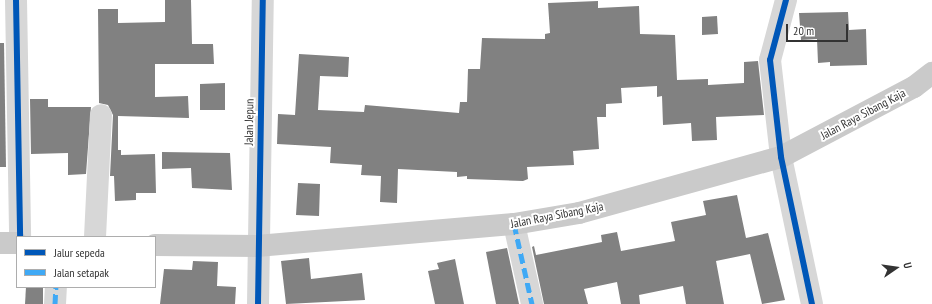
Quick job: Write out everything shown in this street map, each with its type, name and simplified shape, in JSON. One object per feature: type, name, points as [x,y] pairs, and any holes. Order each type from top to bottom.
[{"type":"main road","name":"Jalan Raya Sibang Kaja","points":[[156,244],[257,246],[514,224],[579,213],[781,156],[914,87],[932,74]]},
{"type":"main road","points":[[0,243],[16,243]]},
{"type":"street","points":[[16,0],[20,236]]},
{"type":"street","name":"Jalan Jepun","points":[[258,304],[257,246],[263,0]]},
{"type":"street","points":[[786,0],[770,60],[781,156],[812,304]]},
{"type":"street","points":[[95,236],[101,115]]},
{"type":"street","points":[[514,224],[532,304]]},
{"type":"street","points":[[55,304],[56,288]]},
{"type":"building","points":[[165,0],[191,0],[192,44],[213,44],[214,64],[155,64],[155,97],[188,96],[189,118],[118,116],[118,150],[121,150],[121,155],[155,154],[156,193],[136,193],[136,200],[115,201],[114,176],[110,176],[113,115],[108,105],[99,103],[98,9],[118,9],[118,23],[165,22]]},
{"type":"building","points":[[598,1],[598,8],[639,6],[640,34],[675,35],[677,80],[708,79],[708,85],[744,83],[744,62],[758,61],[764,115],[716,117],[717,140],[692,141],[691,123],[663,125],[662,96],[657,97],[657,86],[621,88],[622,103],[606,104],[606,117],[597,117],[599,149],[573,151],[574,165],[527,167],[528,179],[523,181],[467,179],[467,176],[457,177],[457,172],[398,169],[397,203],[380,202],[381,176],[361,175],[362,165],[330,163],[331,147],[277,144],[278,114],[295,115],[299,54],[349,57],[348,77],[320,76],[318,110],[364,112],[365,105],[459,113],[460,102],[467,102],[468,69],[480,69],[482,38],[545,39],[545,34],[550,33],[548,3]]},
{"type":"building","points":[[848,12],[849,30],[866,29],[867,65],[830,66],[830,62],[818,63],[817,39],[801,40],[799,13]]},
{"type":"building","points":[[717,16],[718,34],[702,35],[702,17]]},
{"type":"building","points":[[0,43],[4,43],[6,167],[0,167]]},
{"type":"building","points":[[225,83],[225,110],[200,110],[200,84]]},
{"type":"building","points":[[30,99],[48,99],[48,107],[91,107],[86,174],[68,175],[68,153],[31,154]]},
{"type":"building","points":[[162,152],[230,153],[232,190],[192,188],[191,168],[162,169]]},
{"type":"building","points":[[298,183],[320,184],[319,216],[296,215]]},
{"type":"building","points":[[737,195],[746,238],[768,233],[785,300],[762,304],[750,254],[716,261],[724,304],[686,304],[683,286],[639,295],[640,304],[621,304],[617,282],[584,289],[588,304],[544,304],[532,247],[534,246],[536,255],[602,242],[601,235],[617,232],[621,251],[675,241],[671,222],[706,215],[703,201]]},
{"type":"building","points":[[507,248],[519,304],[496,304],[486,252]]},
{"type":"building","points":[[309,258],[311,279],[362,273],[365,300],[286,304],[281,261]]},
{"type":"building","points":[[455,259],[464,304],[435,304],[428,271],[439,269],[437,263]]},
{"type":"building","points":[[193,261],[218,262],[217,286],[236,287],[235,304],[160,304],[164,269],[192,270]]},
{"type":"building","points":[[26,288],[43,288],[43,304],[25,304]]},
{"type":"marked path","points":[[514,224],[532,304]]},
{"type":"marked path","points":[[55,304],[56,288]]},
{"type":"cycle path","points":[[16,0],[20,236]]},
{"type":"cycle path","points":[[258,304],[263,0]]},
{"type":"cycle path","points":[[786,0],[770,60],[781,157],[812,304]]}]
